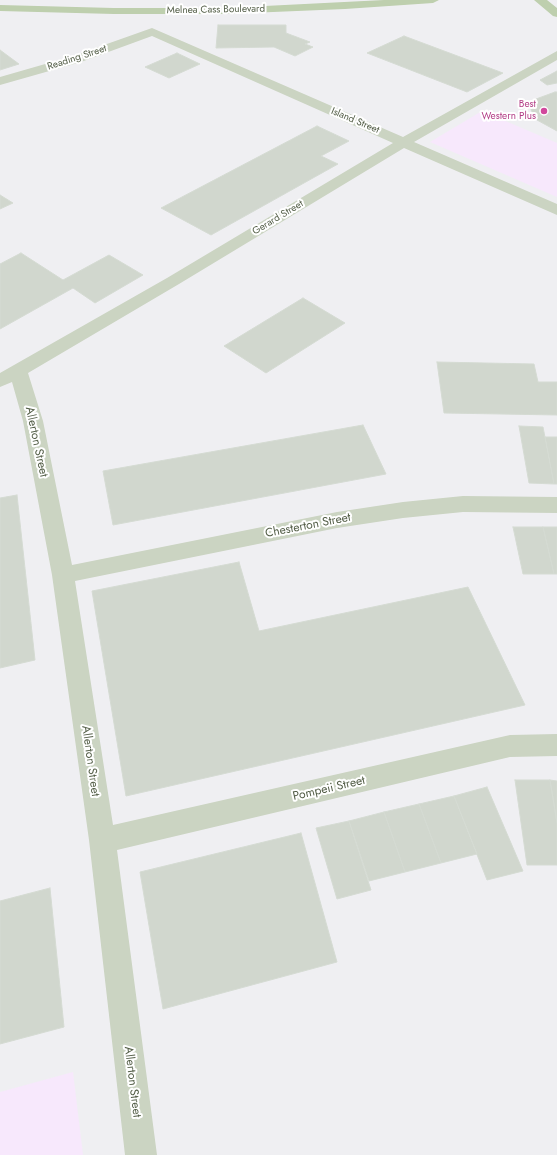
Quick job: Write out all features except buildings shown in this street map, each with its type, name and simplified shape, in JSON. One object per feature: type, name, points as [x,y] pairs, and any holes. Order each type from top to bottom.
[{"type":"main road","name":"Melnea Cass Boulevard","points":[[0,8],[114,11],[225,11],[345,6],[432,0]]},
{"type":"main road","points":[[540,0],[557,14]]},
{"type":"street","name":"Reading Street","points":[[0,81],[77,59],[152,32]]},
{"type":"street","name":"Island Street","points":[[152,32],[557,210]]},
{"type":"street","name":"Gerard Street","points":[[9,376],[173,281],[404,142],[557,55]]},
{"type":"street","name":"Allerton Street","points":[[9,376],[33,421],[63,575],[102,840],[141,1155]]},
{"type":"street","name":"Chesterton Street","points":[[63,575],[337,520],[403,510],[464,504],[557,505]]},
{"type":"street","name":"Pompeii Street","points":[[102,840],[510,746],[557,745]]},
{"type":"shaded area","points":[[482,111],[557,143],[557,197],[430,142]]},
{"type":"shaded area","points":[[73,1072],[83,1155],[0,1155],[0,1092]]},
{"type":"place","name":"Best Western Plus","points":[[544,111]]}]
